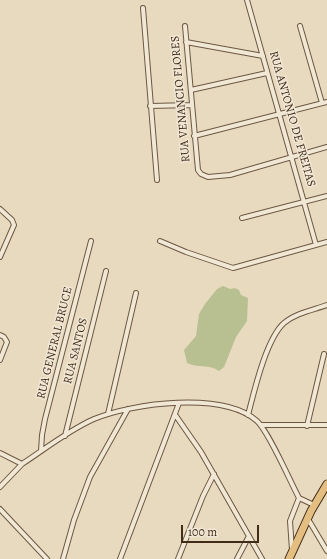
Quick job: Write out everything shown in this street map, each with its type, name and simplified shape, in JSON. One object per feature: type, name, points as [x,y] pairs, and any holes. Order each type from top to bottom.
[{"type":"highway","points":[[289,559],[307,518],[327,484]]},
{"type":"street","name":"RUA ANTONIO DE FREITAS","points":[[247,0],[316,245]]},
{"type":"street","points":[[143,8],[157,180]]},
{"type":"street","name":"RUA VENANCIO FLORES","points":[[185,26],[194,136],[198,170],[200,174],[208,177],[230,174],[291,157]]},
{"type":"street","points":[[194,136],[325,103],[300,26]]},
{"type":"street","points":[[186,42],[263,56]]},
{"type":"street","points":[[191,90],[267,73]]},
{"type":"street","points":[[150,106],[191,105]]},
{"type":"street","points":[[291,157],[327,148]]},
{"type":"street","points":[[242,218],[327,196]]},
{"type":"street","points":[[0,209],[12,220],[14,225],[0,257]]},
{"type":"street","name":"RUA GENERAL BRUCE","points":[[41,451],[45,419],[91,241]]},
{"type":"street","points":[[160,241],[186,252],[233,268],[327,242]]},
{"type":"street","name":"RUA SANTOS","points":[[65,436],[106,270]]},
{"type":"street","points":[[108,414],[136,293]]},
{"type":"street","points":[[248,415],[270,345],[277,330],[294,316],[327,305]]},
{"type":"street","points":[[0,335],[4,337],[7,342],[0,360]]},
{"type":"street","points":[[307,426],[324,354]]},
{"type":"street","points":[[0,487],[22,464],[93,420],[108,414],[148,405],[199,402],[224,406],[248,415],[262,425],[299,498],[314,505]]},
{"type":"street","points":[[120,559],[176,416],[179,403]]},
{"type":"street","points":[[63,559],[76,514],[90,477],[128,409]]},
{"type":"street","points":[[176,416],[214,474],[262,559]]},
{"type":"street","points":[[262,425],[327,425]]},
{"type":"street","points":[[0,453],[22,464]]},
{"type":"street","points":[[178,559],[203,496],[214,474]]},
{"type":"street","points":[[292,551],[290,521],[299,498]]},
{"type":"street","points":[[0,509],[46,559]]},
{"type":"street","points":[[307,518],[327,551]]},
{"type":"street","points":[[237,559],[249,536]]},
{"type":"green space","points":[[223,286],[230,289],[235,288],[239,290],[241,295],[248,298],[247,321],[236,337],[224,367],[219,371],[187,363],[184,350],[196,336],[199,314],[205,304],[217,289]]}]
